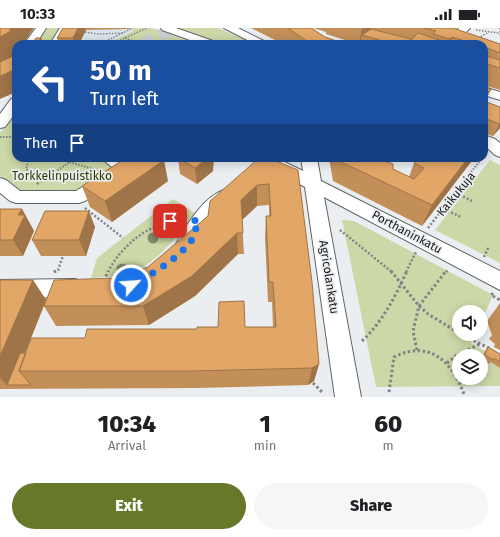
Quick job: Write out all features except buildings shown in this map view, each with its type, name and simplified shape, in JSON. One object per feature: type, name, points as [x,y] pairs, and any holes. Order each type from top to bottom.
[{"type":"street","points":[[33,40],[41,28]]},
{"type":"street","points":[[58,40],[65,28]]},
{"type":"street","points":[[166,28],[200,40]]},
{"type":"street","points":[[229,28],[258,40]]},
{"type":"street","points":[[239,28],[266,40]]},
{"type":"street","points":[[456,35],[474,40]]},
{"type":"street","points":[[488,92],[500,96]]},
{"type":"street","points":[[3,120],[12,107]]},
{"type":"street","points":[[488,141],[490,142],[493,150]]},
{"type":"street","points":[[112,162],[119,172]]},
{"type":"street","points":[[0,184],[16,197],[79,197],[134,162]]},
{"type":"street","points":[[252,171],[261,162]]},
{"type":"street","name":"Porthaninkatu","points":[[273,162],[496,286]]},
{"type":"street","name":"Agricolankatu","points":[[310,162],[348,397]]},
{"type":"street","points":[[171,260],[193,238],[199,221],[237,185]]},
{"type":"street","points":[[1,291],[102,289]]},
{"type":"path","points":[[109,40],[133,28]]},
{"type":"path","points":[[121,40],[148,28]]},
{"type":"path","points":[[476,30],[500,33],[500,28]]},
{"type":"path","points":[[85,32],[98,34],[124,33]]},
{"type":"path","points":[[474,40],[490,32]]},
{"type":"path","points":[[125,38],[130,40]]},
{"type":"path","points":[[0,137],[12,136]]},
{"type":"path","points":[[28,162],[26,169],[43,180]]},
{"type":"path","points":[[39,182],[70,162],[119,172]]},
{"type":"path","name":"Kaikukuja","points":[[426,230],[483,162]]},
{"type":"path","points":[[456,193],[472,201]]},
{"type":"path","points":[[82,206],[123,238]]},
{"type":"path","points":[[444,209],[461,217]]},
{"type":"path","points":[[102,289],[112,264],[124,250],[142,235],[170,221],[181,219],[199,221]]},
{"type":"path","points":[[340,230],[392,272],[419,306],[443,325],[452,330]]},
{"type":"path","points":[[483,259],[489,246]]},
{"type":"path","points":[[362,342],[375,329],[396,295],[416,251]]},
{"type":"path","points":[[58,270],[63,256]]},
{"type":"path","points":[[417,350],[414,331],[419,306],[448,269]]},
{"type":"path","points":[[496,286],[491,295],[500,300]]},
{"type":"path","points":[[474,341],[494,351]]},
{"type":"path","points":[[447,363],[457,355],[480,344]]},
{"type":"path","points":[[389,392],[394,357],[401,352],[417,350],[447,363],[455,372],[464,394]]},
{"type":"path","points":[[313,383],[323,393]]},
{"type":"shaded area","points":[[72,28],[141,28],[115,40],[66,40]]},
{"type":"green space","points":[[45,28],[59,28],[52,40],[37,40]]},
{"type":"green space","points":[[134,28],[151,28],[186,40],[115,40],[132,32]]},
{"type":"green space","points":[[174,28],[218,28],[246,40],[210,40]]},
{"type":"green space","name":"Torkkelinpuistikko","points":[[12,115],[12,162],[108,162],[116,167],[76,194],[22,193],[0,176],[0,133]]},
{"type":"green space","points":[[490,160],[500,165],[500,263],[435,230]]},
{"type":"green space","points":[[173,199],[195,213],[165,249],[147,264],[128,274],[91,278],[97,258]]},
{"type":"green space","points":[[342,220],[354,221],[493,295],[488,306],[488,305],[452,305],[452,341],[472,341],[471,343],[481,349],[452,349],[452,385],[488,385],[488,353],[500,360],[500,386],[376,387]]},
{"type":"tunnel","points":[[151,40],[176,28]]},
{"type":"route","points":[[131,285],[154,274],[186,246],[193,238],[199,221],[181,219],[170,221]]}]
